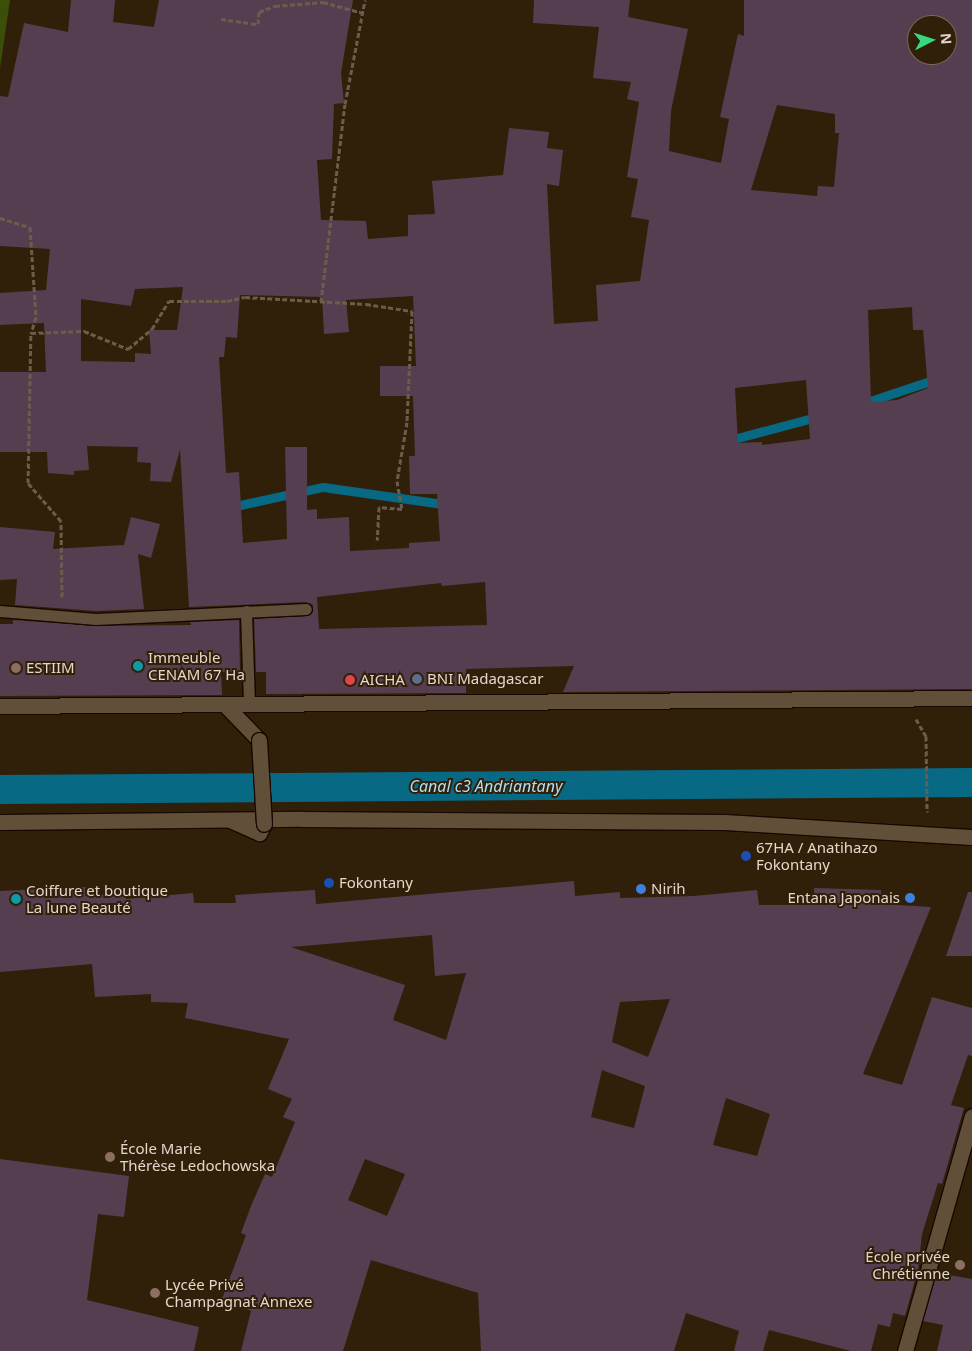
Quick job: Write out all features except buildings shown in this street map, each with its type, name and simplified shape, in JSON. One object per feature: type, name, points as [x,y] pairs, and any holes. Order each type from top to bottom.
[{"type":"main road","points":[[0,706],[227,707],[972,698]]},
{"type":"main road","points":[[227,707],[259,740],[264,824],[259,833],[229,819]]},
{"type":"main road","points":[[0,822],[229,819],[724,822],[972,837]]},
{"type":"main road","points":[[906,1351],[972,1116]]},
{"type":"lane","points":[[0,610],[63,615],[96,620],[227,616],[246,611],[306,609]]},
{"type":"lane","points":[[227,707],[249,703],[246,611]]},
{"type":"path","points":[[321,302],[345,104],[365,0]]},
{"type":"path","points":[[221,19],[258,24],[259,12],[275,6],[323,2],[363,13]]},
{"type":"path","points":[[0,218],[30,227],[36,317],[31,334],[28,484],[61,521],[63,615]]},
{"type":"path","points":[[31,334],[84,331],[128,349],[152,329],[170,301],[227,301],[245,297],[366,304],[412,312],[407,422],[397,481],[402,509],[379,507],[377,540]]},
{"type":"path","points":[[903,700],[926,736],[927,814]]},
{"type":"green space","points":[[0,0],[10,0],[0,68]]},
{"type":"waterway","points":[[861,404],[939,378]]},
{"type":"waterway","points":[[726,441],[820,416]]},
{"type":"waterway","points":[[231,507],[323,487],[450,505]]},
{"type":"waterway","name":"Canal c3 Andriantany","points":[[0,789],[972,782]]},
{"type":"place","name":"Immeuble CENAM 67 Ha","points":[[138,666]]},
{"type":"place","name":"ESTIIM","points":[[16,668]]},
{"type":"place","name":"BNI Madagascar","points":[[417,679]]},
{"type":"place","name":"AICHA","points":[[350,680]]},
{"type":"place","name":"67HA / Anatihazo Fokontany","points":[[746,856]]},
{"type":"place","name":"Fokontany","points":[[329,883]]},
{"type":"place","name":"Nirih","points":[[641,889]]},
{"type":"place","name":"Entana Japonais","points":[[910,898]]},
{"type":"place","name":"Coiffure et boutique La lune Beauté","points":[[16,899]]},
{"type":"place","name":"École Marie Thérèse Ledochowska","points":[[110,1157]]},
{"type":"place","name":"École privée Chrétienne","points":[[960,1265]]},
{"type":"place","name":"Lycée Privé Champagnat Annexe","points":[[155,1293]]}]
